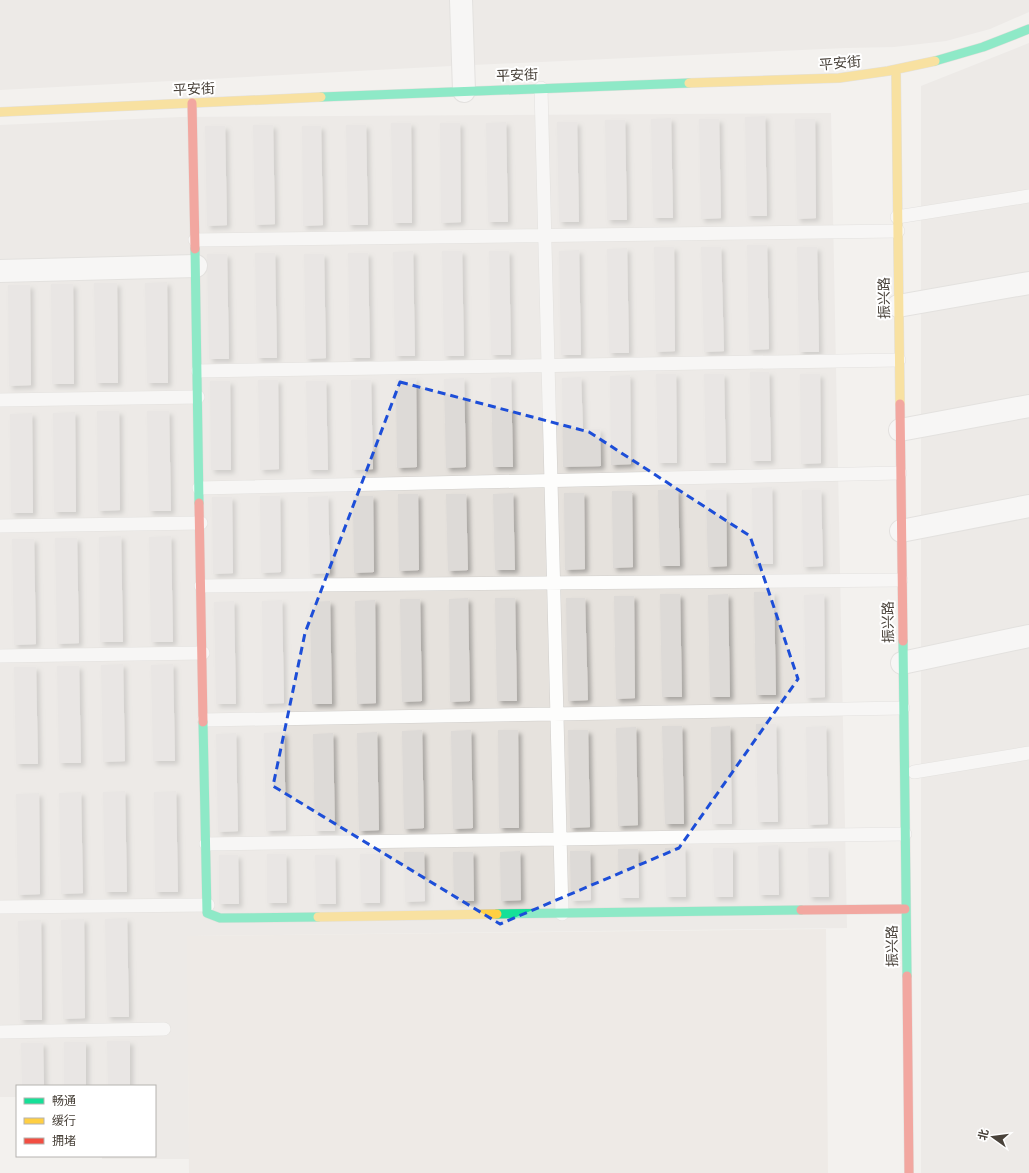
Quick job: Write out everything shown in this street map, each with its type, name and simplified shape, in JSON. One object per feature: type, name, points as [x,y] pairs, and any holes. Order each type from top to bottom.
[{"type":"street","points":[[461,0],[464,91]]},
{"type":"street","name":"平安街","points":[[0,112],[464,91],[839,78],[929,64],[978,49],[1029,29]]},
{"type":"street","name":"振兴路","points":[[896,70],[909,1173]]},
{"type":"street","points":[[192,103],[207,913],[220,918],[905,909]]},
{"type":"street","points":[[0,271],[196,266]]},
{"type":"street","points":[[898,306],[1029,283]]},
{"type":"street","points":[[900,430],[1029,406]]},
{"type":"street","points":[[901,531],[1029,506]]},
{"type":"street","points":[[902,663],[1029,636]]},
{"type":"lane","points":[[541,88],[562,914]]},
{"type":"lane","points":[[897,217],[1029,196]]},
{"type":"lane","points":[[195,240],[898,231]]},
{"type":"lane","points":[[198,371],[899,360]]},
{"type":"lane","points":[[0,400],[198,397]]},
{"type":"lane","points":[[200,488],[900,473]]},
{"type":"lane","points":[[0,526],[200,524]]},
{"type":"lane","points":[[202,586],[901,580]]},
{"type":"lane","points":[[0,656],[203,653]]},
{"type":"lane","points":[[204,720],[903,708]]},
{"type":"lane","points":[[914,772],[1029,754]]},
{"type":"lane","points":[[206,844],[905,834]]},
{"type":"lane","points":[[0,907],[208,905]]},
{"type":"lane","points":[[0,1032],[164,1029]]},
{"type":"highlighted area","points":[[400,382],[589,432],[750,536],[798,679],[679,848],[500,924],[273,786],[305,633]]},
{"type":"shaded area","points":[[0,0],[1029,0],[1029,12],[990,29],[946,41],[894,47],[451,66],[0,90]]},
{"type":"shaded area","points":[[1029,43],[1029,1173],[921,1173],[921,86]]},
{"type":"shaded area","points":[[831,113],[847,928],[188,936],[189,1159],[102,1159],[102,1157],[156,1157],[156,1085],[16,1085],[16,1097],[0,1097],[0,125],[181,117]]},
{"type":"shaded area","points":[[826,929],[828,1173],[189,1173],[187,936]]},
{"type":"building","points":[[765,116],[767,216],[747,216],[745,117]]},
{"type":"building","points":[[671,118],[673,218],[653,218],[651,119]]},
{"type":"building","points":[[699,119],[719,119],[721,218],[701,219]]},
{"type":"building","points":[[795,119],[815,119],[816,218],[797,219]]},
{"type":"building","points":[[605,120],[625,120],[627,220],[607,220]]},
{"type":"building","points":[[506,122],[508,222],[488,222],[486,123]]},
{"type":"building","points":[[557,122],[577,122],[579,222],[559,222]]},
{"type":"building","points":[[391,123],[411,123],[412,223],[393,223]]},
{"type":"building","points":[[440,123],[460,123],[461,222],[441,223]]},
{"type":"building","points":[[253,125],[273,125],[275,224],[255,225]]},
{"type":"building","points":[[346,125],[366,125],[368,225],[348,225]]},
{"type":"building","points":[[205,126],[225,126],[227,225],[207,226]]},
{"type":"building","points":[[302,126],[321,126],[323,225],[303,226]]},
{"type":"building","points":[[747,245],[767,245],[769,349],[749,350]]},
{"type":"building","points":[[654,247],[674,247],[675,351],[656,352]]},
{"type":"building","points":[[701,247],[721,247],[724,351],[704,352]]},
{"type":"building","points":[[797,247],[817,247],[819,352],[799,352]]},
{"type":"building","points":[[627,248],[629,353],[609,353],[607,249]]},
{"type":"building","points":[[579,250],[581,355],[561,355],[559,251]]},
{"type":"building","points":[[413,251],[415,356],[395,356],[393,252]]},
{"type":"building","points":[[442,251],[462,251],[464,356],[444,356]]},
{"type":"building","points":[[489,251],[509,251],[511,355],[491,355]]},
{"type":"building","points":[[255,253],[275,253],[277,358],[257,358]]},
{"type":"building","points":[[348,253],[368,253],[370,358],[350,358]]},
{"type":"building","points":[[207,254],[227,254],[229,359],[209,359]]},
{"type":"building","points":[[304,254],[324,254],[326,358],[306,359]]},
{"type":"building","points":[[167,282],[168,383],[147,383],[145,283]]},
{"type":"building","points":[[94,283],[117,283],[118,383],[96,383]]},
{"type":"building","points":[[51,284],[73,284],[74,384],[52,384]]},
{"type":"building","points":[[8,285],[30,285],[31,385],[9,386]]},
{"type":"building","points":[[750,372],[769,372],[771,461],[751,461]]},
{"type":"building","points":[[656,374],[676,374],[677,463],[658,463]]},
{"type":"building","points":[[704,374],[724,374],[726,463],[706,463]]},
{"type":"building","points":[[800,374],[820,374],[821,463],[801,464]]},
{"type":"building","points":[[630,375],[631,464],[611,465],[610,376]]},
{"type":"building","points":[[511,377],[513,467],[493,467],[491,378]]},
{"type":"building","points":[[581,377],[583,429],[600,429],[601,466],[563,467],[562,378]]},
{"type":"building","points":[[416,378],[417,467],[397,468],[396,379]]},
{"type":"building","points":[[464,378],[466,467],[446,468],[444,379]]},
{"type":"building","points":[[258,380],[278,380],[279,469],[260,470]]},
{"type":"building","points":[[351,380],[371,380],[373,469],[352,470]]},
{"type":"building","points":[[210,381],[230,381],[231,470],[211,470]]},
{"type":"building","points":[[306,381],[326,381],[328,470],[308,470]]},
{"type":"building","points":[[97,411],[119,411],[120,510],[98,511]]},
{"type":"building","points":[[147,411],[169,411],[171,511],[149,511]]},
{"type":"building","points":[[75,412],[76,512],[54,512],[53,413]]},
{"type":"building","points":[[32,413],[33,513],[11,513],[10,414]]},
{"type":"building","points":[[772,487],[773,564],[753,564],[752,488]]},
{"type":"building","points":[[678,489],[680,566],[660,566],[658,490]]},
{"type":"building","points":[[706,490],[726,490],[727,566],[708,567]]},
{"type":"building","points":[[802,490],[821,490],[823,566],[803,567]]},
{"type":"building","points":[[612,491],[632,491],[633,567],[613,568]]},
{"type":"building","points":[[513,493],[515,570],[495,570],[493,494]]},
{"type":"building","points":[[564,493],[584,493],[585,569],[565,570]]},
{"type":"building","points":[[398,494],[418,494],[419,570],[399,571]]},
{"type":"building","points":[[446,494],[466,494],[468,570],[448,571]]},
{"type":"building","points":[[260,496],[280,496],[281,572],[261,573]]},
{"type":"building","points":[[328,496],[330,573],[310,574],[308,497]]},
{"type":"building","points":[[353,496],[373,496],[374,572],[354,573]]},
{"type":"building","points":[[212,497],[232,497],[233,573],[213,574]]},
{"type":"building","points":[[121,536],[123,642],[100,642],[99,537]]},
{"type":"building","points":[[171,536],[173,642],[151,642],[149,537]]},
{"type":"building","points":[[55,538],[77,538],[79,643],[57,644]]},
{"type":"building","points":[[12,539],[34,539],[36,644],[14,645]]},
{"type":"building","points":[[754,592],[774,592],[776,695],[756,695]]},
{"type":"building","points":[[660,594],[680,594],[682,697],[662,697]]},
{"type":"building","points":[[728,594],[730,697],[710,697],[708,595]]},
{"type":"building","points":[[824,594],[825,697],[806,698],[804,595]]},
{"type":"building","points":[[614,596],[634,596],[635,698],[616,699]]},
{"type":"building","points":[[468,598],[470,701],[450,702],[449,599]]},
{"type":"building","points":[[495,598],[515,598],[517,701],[497,701]]},
{"type":"building","points":[[566,598],[585,598],[588,700],[568,701]]},
{"type":"building","points":[[400,599],[420,599],[422,701],[402,702]]},
{"type":"building","points":[[282,600],[284,703],[263,704],[262,601]]},
{"type":"building","points":[[375,600],[376,703],[357,704],[355,601]]},
{"type":"building","points":[[234,601],[236,704],[216,704],[214,602]]},
{"type":"building","points":[[330,601],[332,704],[312,704],[310,602]]},
{"type":"building","points":[[123,664],[125,761],[103,762],[101,665]]},
{"type":"building","points":[[173,664],[175,761],[153,761],[151,665]]},
{"type":"building","points":[[57,666],[79,666],[81,763],[59,763]]},
{"type":"building","points":[[14,667],[36,667],[38,764],[16,764]]},
{"type":"building","points":[[756,724],[776,724],[778,822],[758,822]]},
{"type":"building","points":[[662,726],[682,726],[684,824],[665,824]]},
{"type":"building","points":[[730,726],[732,824],[712,824],[711,727]]},
{"type":"building","points":[[826,726],[828,824],[808,825],[806,727]]},
{"type":"building","points":[[636,727],[638,825],[618,826],[616,728]]},
{"type":"building","points":[[422,730],[424,828],[404,829],[402,731]]},
{"type":"building","points":[[471,730],[473,828],[453,829],[451,731]]},
{"type":"building","points":[[498,730],[518,730],[519,828],[499,828]]},
{"type":"building","points":[[568,730],[588,730],[590,827],[570,828]]},
{"type":"building","points":[[284,732],[286,830],[266,831],[264,733]]},
{"type":"building","points":[[377,732],[379,830],[359,831],[357,733]]},
{"type":"building","points":[[236,733],[238,831],[218,832],[216,734]]},
{"type":"building","points":[[333,733],[335,831],[315,831],[313,734]]},
{"type":"building","points":[[125,791],[127,892],[105,892],[103,792]]},
{"type":"building","points":[[176,791],[178,892],[155,892],[154,792]]},
{"type":"building","points":[[81,792],[83,893],[61,894],[59,793]]},
{"type":"building","points":[[39,793],[40,894],[18,895],[16,794]]},
{"type":"building","points":[[778,845],[779,895],[759,895],[758,846]]},
{"type":"building","points":[[685,847],[686,897],[666,897],[665,848]]},
{"type":"building","points":[[713,848],[733,848],[733,897],[714,897]]},
{"type":"building","points":[[808,848],[828,848],[829,897],[809,897]]},
{"type":"building","points":[[618,849],[638,849],[639,898],[619,898]]},
{"type":"building","points":[[520,851],[521,900],[501,901],[500,852]]},
{"type":"building","points":[[570,851],[590,851],[591,900],[571,901]]},
{"type":"building","points":[[404,852],[424,852],[425,901],[405,902]]},
{"type":"building","points":[[453,852],[473,852],[474,901],[454,901]]},
{"type":"building","points":[[267,854],[286,854],[287,903],[267,903]]},
{"type":"building","points":[[360,854],[380,854],[380,903],[361,903]]},
{"type":"building","points":[[219,855],[238,855],[239,904],[219,904]]},
{"type":"building","points":[[315,855],[335,855],[336,904],[316,904]]},
{"type":"building","points":[[127,918],[129,1017],[107,1017],[105,919]]},
{"type":"building","points":[[84,919],[85,1018],[63,1019],[61,920]]},
{"type":"building","points":[[41,920],[42,1020],[20,1020],[18,921]]},
{"type":"building","points":[[107,1041],[130,1041],[130,1085],[108,1085]]},
{"type":"building","points":[[64,1042],[86,1042],[86,1085],[64,1085]]},
{"type":"building","points":[[21,1043],[43,1043],[44,1085],[22,1085]]},
{"type":"traffic: fast","points":[[935,61],[983,47],[1029,29]]},
{"type":"traffic: fast","points":[[321,97],[689,83]]},
{"type":"traffic: fast","points":[[195,249],[199,503]]},
{"type":"traffic: fast","points":[[903,641],[907,976]]},
{"type":"traffic: fast","points":[[203,722],[207,913],[220,918],[318,917]]},
{"type":"traffic: fast","points":[[497,914],[801,910]]},
{"type":"traffic: slow","points":[[689,83],[839,78],[888,71],[935,61]]},
{"type":"traffic: slow","points":[[896,70],[900,404]]},
{"type":"traffic: slow","points":[[0,112],[321,97]]},
{"type":"traffic: slow","points":[[318,917],[497,914]]},
{"type":"traffic: jam","points":[[192,103],[195,249]]},
{"type":"traffic: jam","points":[[900,404],[903,641]]},
{"type":"traffic: jam","points":[[199,503],[203,722]]},
{"type":"traffic: jam","points":[[801,910],[905,909]]},
{"type":"traffic: jam","points":[[907,976],[909,1173]]}]
